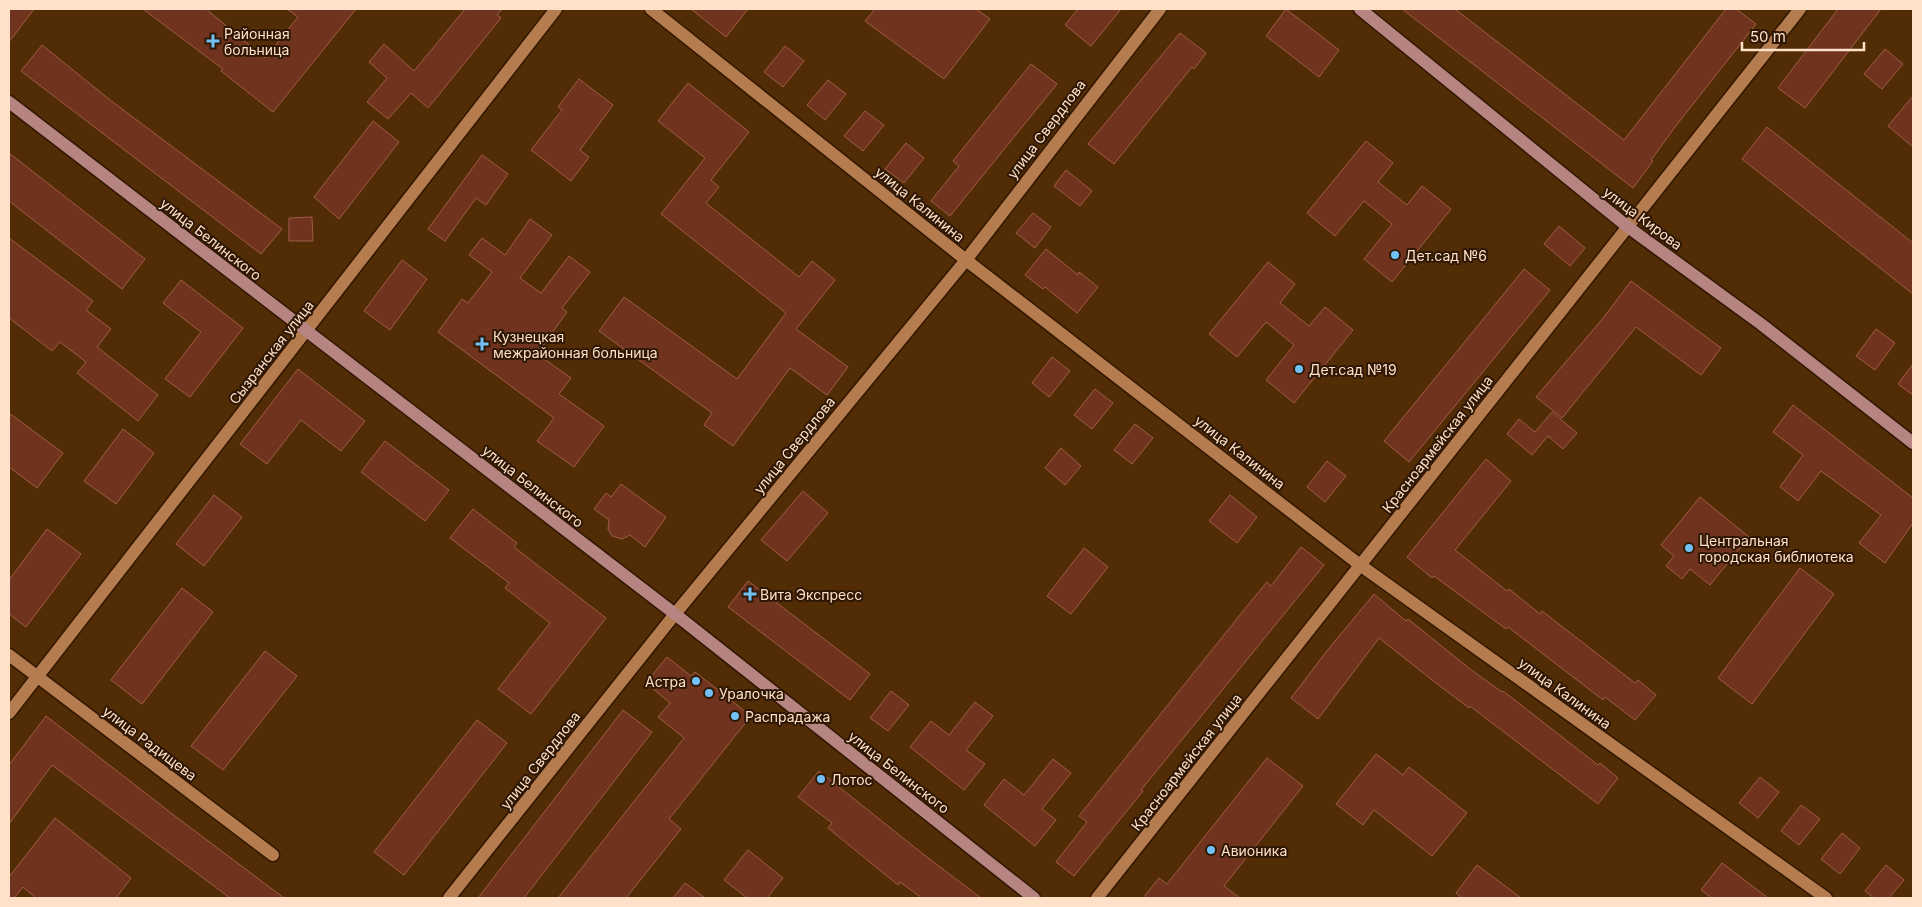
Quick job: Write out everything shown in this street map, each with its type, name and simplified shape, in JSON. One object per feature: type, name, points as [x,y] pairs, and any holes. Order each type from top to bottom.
[{"type":"street","name":"Сызранская улица","points":[[9,713],[556,9]]},
{"type":"street","name":"улица Калинина","points":[[651,9],[966,260],[1360,565],[1826,898]]},
{"type":"street","name":"улица Свердлова","points":[[449,898],[675,614],[966,260],[1160,9]]},
{"type":"street","name":"улица Кирова","points":[[1360,9],[1628,227],[1761,324],[1913,444]]},
{"type":"street","name":"Красноармейская улица","points":[[1097,898],[1800,9]]},
{"type":"street","name":"улица Белинского","points":[[9,102],[675,614],[1034,898]]},
{"type":"street","name":"улица Радищева","points":[[9,655],[273,855]]},
{"type":"building","points":[[9,9],[34,9],[9,42]]},
{"type":"building","points":[[143,9],[206,9],[265,58],[298,17],[287,9],[356,9],[273,112],[221,71],[223,69]]},
{"type":"building","points":[[465,9],[502,9],[497,15],[501,18],[428,108],[411,93],[388,119],[367,102],[387,78],[369,62],[384,44],[414,71]]},
{"type":"building","points":[[691,9],[748,9],[726,37]]},
{"type":"building","points":[[875,9],[976,9],[990,19],[944,79],[865,21]]},
{"type":"building","points":[[1078,9],[1121,9],[1091,46],[1065,25]]},
{"type":"building","points":[[1286,9],[1339,50],[1319,77],[1266,36]]},
{"type":"building","points":[[1402,9],[1455,9],[1624,140],[1726,9],[1736,9],[1756,24],[1675,127],[1633,188]]},
{"type":"building","points":[[1838,9],[1881,9],[1805,108],[1778,88]]},
{"type":"building","points":[[1180,33],[1206,53],[1194,69],[1192,67],[1114,164],[1088,144]]},
{"type":"building","points":[[42,45],[110,100],[282,229],[261,254],[21,71]]},
{"type":"building","points":[[785,46],[804,61],[783,87],[764,72]]},
{"type":"building","points":[[1885,49],[1903,64],[1882,89],[1864,74]]},
{"type":"building","points":[[1031,64],[1057,84],[950,216],[931,201],[959,166],[953,161]]},
{"type":"building","points":[[579,79],[613,105],[580,150],[589,157],[571,181],[531,150],[562,110],[558,107]]},
{"type":"building","points":[[828,80],[846,94],[825,120],[807,105]]},
{"type":"building","points":[[688,83],[749,132],[711,180],[719,187],[706,203],[799,277],[812,261],[835,280],[796,329],[848,367],[827,395],[790,368],[733,446],[704,425],[712,413],[599,331],[624,297],[737,379],[786,313],[661,214],[705,158],[658,121]]},
{"type":"building","points":[[1913,96],[1913,147],[1888,126]]},
{"type":"building","points":[[865,111],[884,125],[863,151],[844,136]]},
{"type":"building","points":[[373,121],[399,142],[339,219],[314,197]]},
{"type":"building","points":[[1767,127],[1913,243],[1913,294],[1742,159]]},
{"type":"building","points":[[1366,141],[1393,163],[1378,182],[1407,205],[1422,186],[1451,209],[1392,282],[1364,259],[1392,224],[1364,201],[1335,236],[1307,213]]},
{"type":"building","points":[[906,143],[924,158],[904,183],[885,169]]},
{"type":"building","points":[[9,153],[145,259],[122,289],[9,201]]},
{"type":"building","points":[[482,155],[508,174],[486,205],[476,198],[445,241],[428,229]]},
{"type":"building","points":[[1066,170],[1092,191],[1080,206],[1054,186]]},
{"type":"building","points":[[1033,213],[1051,227],[1035,248],[1016,233]]},
{"type":"building","points":[[312,217],[313,241],[289,241],[289,218]]},
{"type":"building","points":[[530,219],[552,235],[520,278],[541,293],[569,256],[590,272],[562,308],[567,312],[537,354],[571,378],[559,394],[604,426],[574,467],[537,441],[554,418],[438,332],[462,299],[468,303],[492,272],[469,255],[482,238],[505,255]]},
{"type":"building","points":[[1559,226],[1585,248],[1570,266],[1544,244]]},
{"type":"building","points":[[9,238],[93,301],[86,310],[111,329],[97,347],[158,395],[138,421],[77,373],[86,362],[60,342],[52,351],[9,318]]},
{"type":"building","points":[[1046,249],[1078,275],[1079,272],[1098,287],[1077,313],[1045,287],[1043,289],[1025,275]]},
{"type":"building","points":[[402,260],[427,279],[390,330],[364,311]]},
{"type":"building","points":[[1268,262],[1295,284],[1280,303],[1309,326],[1325,307],[1353,330],[1294,403],[1266,380],[1294,345],[1266,322],[1237,357],[1209,334]]},
{"type":"building","points":[[1524,269],[1550,290],[1409,462],[1384,441]]},
{"type":"building","points":[[181,280],[243,328],[190,397],[165,379],[201,332],[163,303]]},
{"type":"building","points":[[1631,281],[1721,348],[1701,375],[1636,327],[1562,418],[1536,397],[1604,317]]},
{"type":"building","points":[[1876,329],[1895,343],[1875,370],[1856,356]]},
{"type":"building","points":[[1052,357],[1070,371],[1049,397],[1032,383]]},
{"type":"building","points":[[1913,364],[1913,395],[1898,384]]},
{"type":"building","points":[[298,369],[365,421],[341,451],[301,420],[267,464],[240,444]]},
{"type":"building","points":[[1095,389],[1113,403],[1092,429],[1074,415]]},
{"type":"building","points":[[1793,405],[1913,498],[1913,523],[1885,563],[1859,543],[1881,515],[1821,471],[1798,501],[1780,487],[1803,455],[1773,432]]},
{"type":"building","points":[[1552,412],[1577,433],[1563,449],[1548,436],[1532,455],[1507,434],[1519,419],[1535,432]]},
{"type":"building","points":[[9,413],[63,453],[37,488],[9,467]]},
{"type":"building","points":[[1135,424],[1153,438],[1132,464],[1114,450]]},
{"type":"building","points":[[123,429],[154,453],[116,504],[84,481]]},
{"type":"building","points":[[385,441],[449,490],[425,521],[361,472]]},
{"type":"building","points":[[1061,448],[1081,466],[1065,485],[1045,468]]},
{"type":"building","points":[[1486,459],[1511,481],[1455,550],[1507,591],[1509,589],[1540,614],[1542,611],[1635,683],[1638,680],[1656,695],[1635,720],[1605,697],[1603,700],[1508,627],[1506,629],[1434,576],[1432,578],[1407,557]]},
{"type":"building","points":[[1327,461],[1346,476],[1325,502],[1307,487]]},
{"type":"building","points":[[621,484],[666,517],[645,547],[630,535],[622,539],[612,536],[608,529],[609,520],[594,509],[606,493],[611,497]]},
{"type":"building","points":[[803,491],[828,513],[787,561],[761,540]]},
{"type":"building","points":[[214,495],[242,517],[204,566],[176,544]]},
{"type":"building","points":[[1230,495],[1257,517],[1237,543],[1209,521]]},
{"type":"building","points":[[1700,497],[1749,537],[1710,585],[1690,569],[1682,579],[1666,566],[1674,556],[1661,545]]},
{"type":"building","points":[[473,509],[517,543],[514,547],[606,618],[531,714],[498,689],[550,623],[505,588],[509,583],[450,538]]},
{"type":"building","points":[[47,529],[81,554],[26,627],[9,614],[9,580]]},
{"type":"building","points":[[1301,547],[1324,565],[1141,790],[1143,791],[1074,876],[1056,862],[1087,822],[1079,816],[1252,600],[1267,582],[1271,586]]},
{"type":"building","points":[[1084,548],[1108,567],[1071,614],[1047,596]]},
{"type":"building","points":[[1800,568],[1834,594],[1752,704],[1718,678]]},
{"type":"building","points":[[748,581],[870,674],[850,700],[728,607]]},
{"type":"building","points":[[182,588],[213,612],[142,704],[111,680]]},
{"type":"building","points":[[1374,594],[1406,621],[1408,619],[1470,669],[1503,691],[1598,765],[1600,763],[1618,778],[1598,804],[1379,638],[1318,719],[1291,698]]},
{"type":"building","points":[[265,651],[297,676],[223,770],[191,746]]},
{"type":"building","points":[[667,657],[691,676],[695,672],[751,716],[669,819],[681,829],[626,898],[558,898],[684,738],[658,717],[670,703],[646,683]]},
{"type":"building","points":[[891,691],[909,705],[888,731],[870,718]]},
{"type":"building","points":[[975,702],[993,716],[966,750],[985,764],[964,790],[910,747],[931,721],[949,735]]},
{"type":"building","points":[[623,710],[652,732],[524,898],[478,898]]},
{"type":"building","points":[[46,716],[284,898],[230,898],[52,765],[9,824],[9,765]]},
{"type":"building","points":[[477,720],[507,743],[404,875],[374,852]]},
{"type":"building","points":[[1376,754],[1403,775],[1409,767],[1467,813],[1432,856],[1374,810],[1363,825],[1336,804]]},
{"type":"building","points":[[1267,758],[1303,786],[1224,886],[1240,898],[1143,898],[1159,878],[1167,884]]},
{"type":"building","points":[[1053,759],[1071,773],[1042,809],[1056,820],[1035,846],[984,805],[1004,779],[1024,795]]},
{"type":"building","points":[[819,771],[981,898],[922,898],[900,882],[898,885],[828,828],[832,823],[798,797]]},
{"type":"building","points":[[1760,777],[1779,792],[1758,818],[1739,803]]},
{"type":"building","points":[[1801,805],[1820,819],[1799,845],[1781,831]]},
{"type":"building","points":[[55,818],[131,878],[116,898],[36,898],[23,887],[14,898],[9,898],[9,877]]},
{"type":"building","points":[[1842,833],[1860,848],[1840,874],[1821,859]]},
{"type":"building","points":[[748,850],[783,878],[767,898],[747,898],[724,880]]},
{"type":"building","points":[[1722,863],[1768,898],[1712,898],[1701,890]]},
{"type":"building","points":[[1477,865],[1521,898],[1462,898],[1456,893]]},
{"type":"building","points":[[1886,865],[1904,880],[1889,898],[1874,898],[1865,891]]},
{"type":"building","points":[[685,883],[705,898],[673,898]]},
{"type":"place","name":"Районная больница","points":[[213,41]]},
{"type":"place","name":"Дет.сад №6","points":[[1395,255]]},
{"type":"place","name":"Кузнецкая межрайонная больница","points":[[482,344]]},
{"type":"place","name":"Дет.сад №19","points":[[1299,369]]},
{"type":"place","name":"Центральная городская библиотека","points":[[1689,548]]},
{"type":"place","name":"Вита Экспресс","points":[[750,594]]},
{"type":"place","name":"Астра","points":[[696,681]]},
{"type":"place","name":"Уралочка","points":[[709,693]]},
{"type":"place","name":"Распрадажа","points":[[735,716]]},
{"type":"place","name":"Лотос","points":[[821,779]]},
{"type":"place","name":"Авионика","points":[[1211,850]]}]
